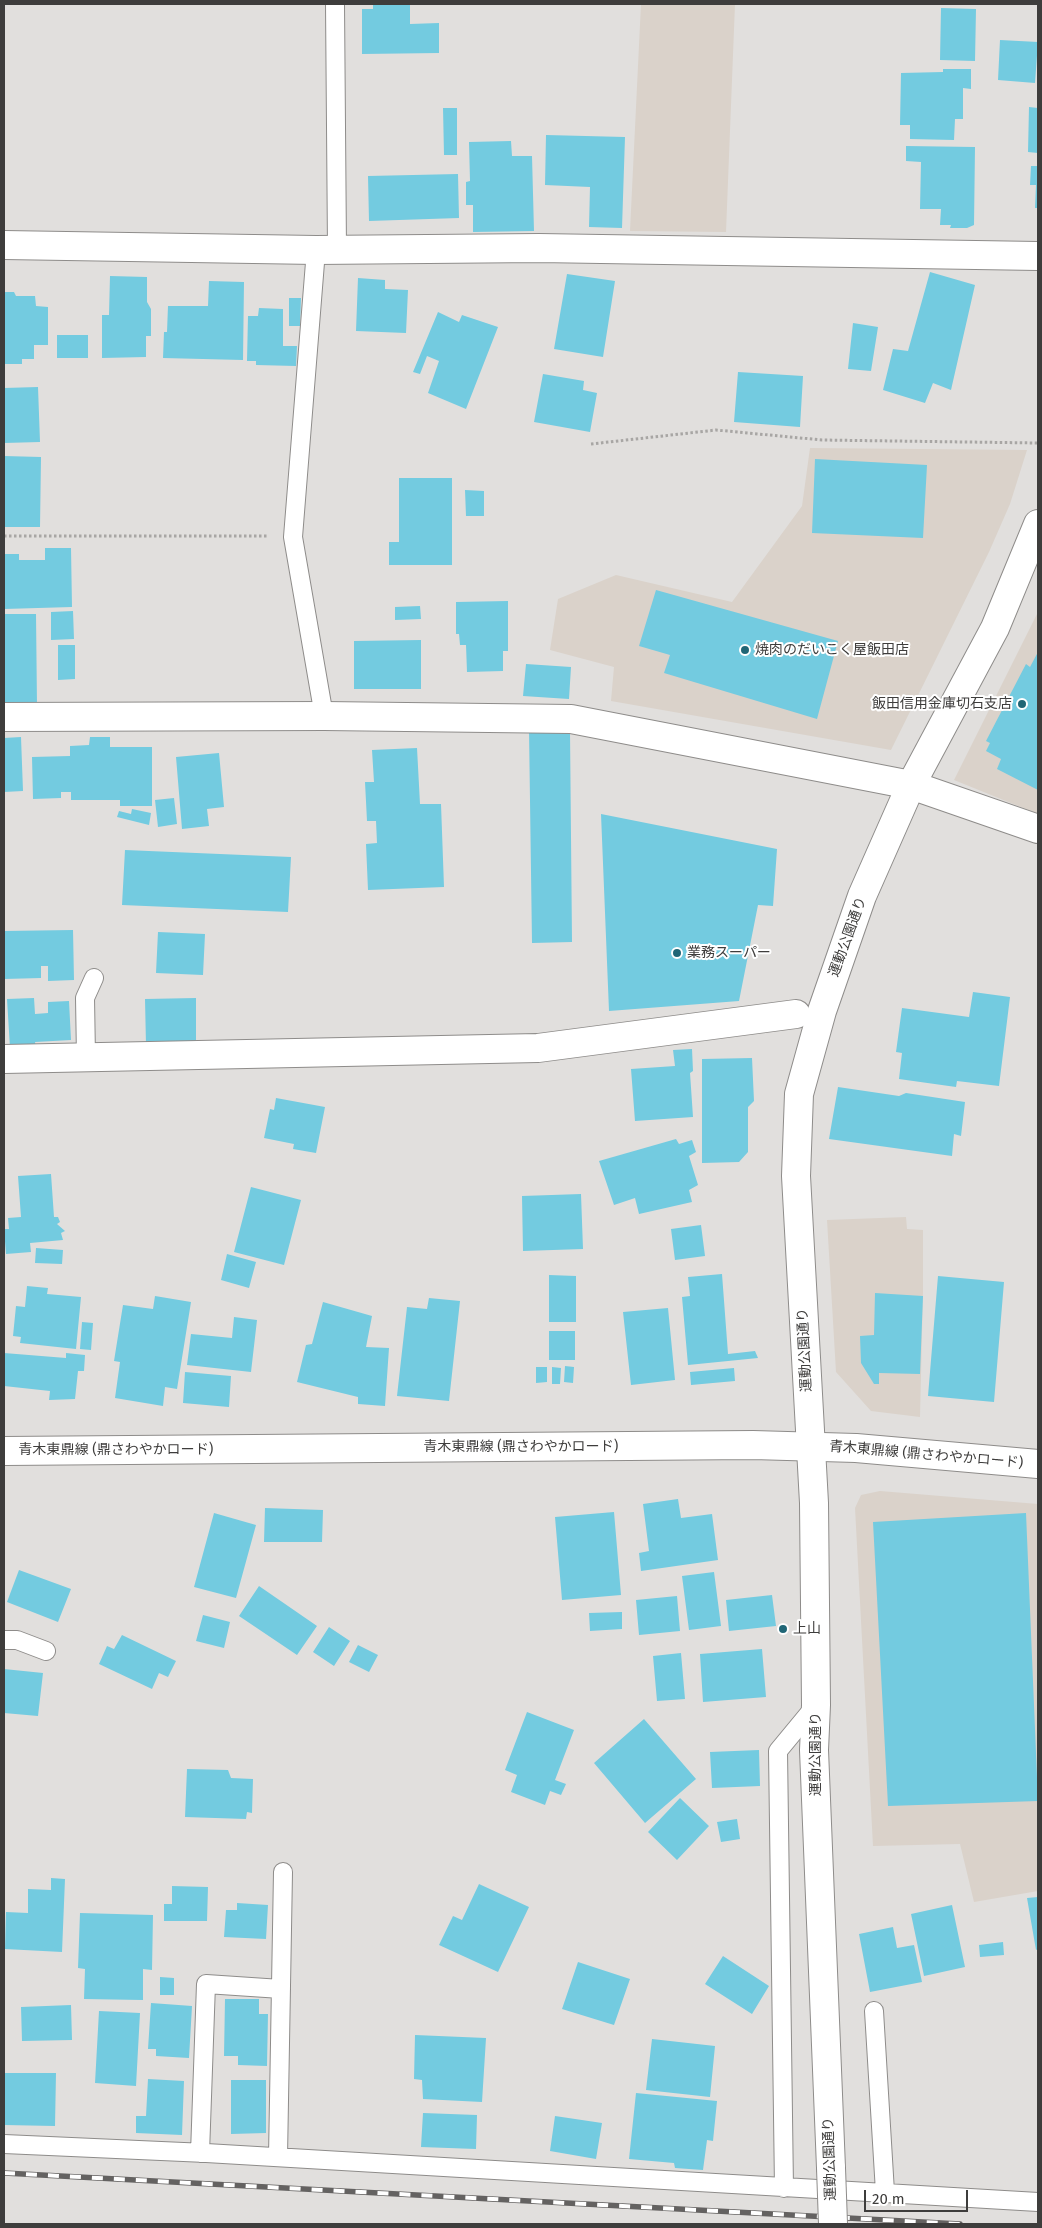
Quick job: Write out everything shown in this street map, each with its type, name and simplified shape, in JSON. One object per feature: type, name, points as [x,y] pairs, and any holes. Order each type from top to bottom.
[{"type":"street","points":[[4,245],[326,249],[539,248],[1038,256]]},
{"type":"street","name":"運動公園通り","points":[[833,2224],[814,1750],[816,1705],[814,1503],[796,1176],[799,1094],[822,1011],[862,896],[911,785],[995,628],[1038,524]]},
{"type":"street","points":[[4,717],[324,716],[571,718],[911,785],[1038,829]]},
{"type":"street","points":[[4,1059],[538,1048],[796,1014]]},
{"type":"street","name":"青木東鼎線 (鼎さわやかロード)","points":[[4,1451],[743,1445],[856,1448],[1038,1464]]},
{"type":"lane","points":[[324,716],[293,536],[326,249],[335,4]]},
{"type":"lane","points":[[86,1057],[84,998],[94,978]]},
{"type":"lane","points":[[4,1640],[16,1640],[46,1651]]},
{"type":"lane","points":[[784,2188],[778,1751],[816,1705]]},
{"type":"lane","points":[[278,2157],[283,1872]]},
{"type":"lane","points":[[200,2152],[206,1984],[281,1989]]},
{"type":"lane","points":[[874,2011],[885,2192]]},
{"type":"lane","points":[[4,2144],[200,2152],[1038,2202]]},
{"type":"path","points":[[591,444],[716,430],[822,440],[1038,443]]},
{"type":"path","points":[[4,536],[293,536]]},
{"type":"shaded area","points":[[641,4],[735,4],[726,232],[630,231]]},
{"type":"shaded area","points":[[810,448],[1027,450],[1010,504],[989,552],[891,750],[611,701],[614,667],[550,650],[558,599],[616,575],[732,602],[802,506]]},
{"type":"shaded area","points":[[1038,612],[1038,814],[954,780]]},
{"type":"shaded area","points":[[906,1217],[907,1229],[923,1230],[920,1417],[871,1411],[836,1372],[827,1220]]},
{"type":"shaded area","points":[[880,1491],[1038,1504],[1038,1891],[974,1902],[960,1844],[873,1846],[855,1508],[861,1495]]},
{"type":"building","points":[[373,4],[410,4],[410,24],[439,23],[439,53],[362,54],[362,9],[373,9]]},
{"type":"building","points":[[941,8],[976,9],[975,61],[940,60]]},
{"type":"building","points":[[1000,40],[1038,42],[1035,83],[998,80]]},
{"type":"building","points":[[943,69],[971,69],[971,89],[963,88],[963,119],[955,119],[954,140],[910,139],[910,125],[900,125],[901,73],[943,72]]},
{"type":"building","points":[[1029,107],[1038,108],[1038,153],[1028,152]]},
{"type":"building","points":[[443,108],[457,108],[457,155],[444,155]]},
{"type":"building","points":[[546,135],[625,137],[622,228],[589,227],[590,187],[545,185]]},
{"type":"building","points":[[511,141],[512,156],[532,156],[534,231],[473,232],[473,205],[466,205],[466,182],[470,181],[469,142]]},
{"type":"building","points":[[906,146],[975,147],[974,225],[967,228],[950,228],[951,225],[940,225],[941,209],[920,209],[921,162],[906,161]]},
{"type":"building","points":[[1031,166],[1038,166],[1038,208],[1035,208],[1036,185],[1030,185]]},
{"type":"building","points":[[458,174],[459,218],[369,221],[368,176]]},
{"type":"building","points":[[930,272],[975,285],[951,390],[933,383],[925,403],[883,390],[893,349],[908,351]]},
{"type":"building","points":[[567,274],[615,281],[603,357],[554,349]]},
{"type":"building","points":[[110,276],[147,277],[147,302],[151,309],[151,336],[146,336],[146,357],[102,358],[102,315],[109,315]]},
{"type":"building","points":[[358,278],[385,280],[385,289],[408,290],[406,333],[356,331]]},
{"type":"building","points":[[209,281],[244,282],[243,360],[163,358],[168,306],[208,306]]},
{"type":"building","points":[[4,292],[14,292],[16,296],[35,296],[36,306],[48,307],[48,345],[34,345],[34,359],[22,359],[22,364],[4,364]]},
{"type":"building","points":[[289,298],[301,298],[300,326],[289,326]]},
{"type":"building","points":[[259,308],[283,309],[283,346],[297,346],[296,366],[256,365],[256,361],[247,361],[248,316],[258,316]]},
{"type":"building","points":[[438,312],[459,322],[462,315],[498,327],[466,409],[428,393],[439,361],[427,356],[420,374],[413,372]]},
{"type":"building","points":[[853,323],[878,327],[871,371],[848,369]]},
{"type":"building","points":[[57,335],[88,335],[88,358],[57,358]]},
{"type":"building","points":[[738,372],[803,376],[800,427],[734,422]]},
{"type":"building","points":[[543,374],[584,381],[583,390],[597,393],[590,432],[534,422]]},
{"type":"building","points":[[38,387],[40,442],[4,443],[4,388]]},
{"type":"building","points":[[4,456],[41,457],[40,527],[4,527]]},
{"type":"building","points":[[815,459],[927,465],[923,538],[812,533]]},
{"type":"building","points":[[399,478],[452,478],[452,565],[389,565],[389,542],[399,542]]},
{"type":"building","points":[[465,490],[484,491],[484,516],[466,516]]},
{"type":"building","points":[[45,548],[71,548],[72,607],[4,609],[4,554],[19,554],[19,560],[45,560]]},
{"type":"building","name":"焼肉のだいこく屋飯田店","points":[[656,590],[838,641],[817,719],[664,673],[670,655],[639,646]]},
{"type":"building","points":[[508,601],[508,651],[503,651],[503,671],[467,672],[466,645],[460,645],[459,634],[456,634],[456,602]]},
{"type":"building","points":[[420,606],[421,619],[395,620],[395,607]]},
{"type":"building","points":[[73,611],[74,639],[51,640],[51,612]]},
{"type":"building","points":[[4,614],[36,614],[37,706],[4,706]]},
{"type":"building","points":[[421,640],[421,689],[354,689],[354,641]]},
{"type":"building","points":[[58,645],[75,645],[75,679],[58,680]]},
{"type":"building","name":"飯田信用金庫切石支店","points":[[1038,652],[1038,790],[997,769],[1001,759],[986,751],[990,743],[986,741],[1026,664],[1030,667]]},
{"type":"building","points":[[526,664],[571,667],[569,699],[523,696]]},
{"type":"building","points":[[529,729],[570,731],[572,942],[532,943]]},
{"type":"building","points":[[21,737],[23,791],[4,792],[4,738]]},
{"type":"building","points":[[90,737],[110,737],[110,747],[152,747],[152,806],[120,806],[120,800],[71,800],[71,792],[61,792],[61,798],[33,799],[32,757],[70,756],[70,746],[89,745]]},
{"type":"building","points":[[417,748],[420,804],[441,804],[444,887],[368,890],[366,844],[377,843],[376,821],[367,821],[365,782],[374,782],[372,750]]},
{"type":"building","points":[[219,753],[224,807],[207,809],[209,826],[182,829],[176,757]]},
{"type":"building","points":[[174,798],[177,824],[158,827],[155,800]]},
{"type":"building","points":[[132,809],[151,813],[149,825],[117,817],[119,811],[131,814]]},
{"type":"building","name":"業務スーパー","points":[[601,814],[777,849],[773,906],[758,905],[739,1001],[609,1011]]},
{"type":"building","points":[[125,850],[291,857],[288,912],[122,905]]},
{"type":"building","points":[[73,930],[74,980],[48,981],[48,966],[41,966],[41,978],[4,979],[4,931]]},
{"type":"building","points":[[158,932],[205,934],[203,975],[156,973]]},
{"type":"building","points":[[973,992],[1010,997],[999,1086],[957,1081],[956,1087],[899,1079],[902,1053],[896,1052],[902,1008],[969,1017]]},
{"type":"building","points":[[34,998],[35,1014],[48,1013],[48,1002],[69,1001],[71,1040],[35,1042],[36,1047],[10,1048],[7,999]]},
{"type":"building","points":[[196,998],[196,1044],[146,1045],[145,999]]},
{"type":"building","points":[[692,1049],[693,1071],[690,1073],[693,1117],[635,1121],[631,1069],[675,1066],[673,1050]]},
{"type":"building","points":[[752,1058],[754,1101],[748,1107],[748,1152],[739,1162],[702,1163],[702,1059]]},
{"type":"building","points":[[838,1087],[899,1096],[906,1093],[965,1102],[961,1136],[954,1134],[952,1156],[829,1139]]},
{"type":"building","points":[[276,1098],[325,1107],[316,1153],[293,1149],[294,1144],[264,1138],[270,1109],[274,1110]]},
{"type":"building","points":[[676,1139],[679,1144],[692,1140],[696,1152],[689,1156],[698,1185],[689,1190],[692,1202],[639,1214],[635,1198],[614,1205],[599,1161]]},
{"type":"building","points":[[51,1174],[54,1217],[58,1217],[60,1222],[57,1224],[65,1231],[61,1233],[63,1240],[30,1243],[31,1252],[6,1254],[4,1229],[9,1229],[8,1218],[21,1217],[18,1176]]},
{"type":"building","points":[[251,1187],[301,1200],[284,1265],[234,1252]]},
{"type":"building","points":[[581,1194],[583,1249],[523,1251],[522,1196]]},
{"type":"building","points":[[701,1225],[705,1256],[675,1260],[671,1229]]},
{"type":"building","points":[[36,1248],[63,1250],[62,1264],[35,1263]]},
{"type":"building","points":[[227,1254],[256,1262],[249,1288],[221,1280]]},
{"type":"building","points":[[722,1274],[728,1354],[755,1351],[758,1358],[688,1365],[682,1297],[690,1296],[688,1277]]},
{"type":"building","points":[[549,1275],[576,1276],[576,1322],[549,1322]]},
{"type":"building","points":[[938,1276],[1004,1282],[994,1402],[928,1396]]},
{"type":"building","points":[[27,1286],[48,1288],[47,1294],[81,1297],[76,1349],[20,1343],[21,1337],[13,1336],[16,1306],[25,1307]]},
{"type":"building","points":[[875,1293],[923,1296],[920,1374],[879,1373],[879,1384],[874,1384],[861,1363],[860,1336],[874,1335]]},
{"type":"building","points":[[155,1296],[191,1302],[177,1389],[165,1387],[163,1406],[115,1398],[120,1362],[114,1361],[123,1305],[153,1309]]},
{"type":"building","points":[[429,1298],[460,1301],[449,1401],[397,1396],[407,1307],[427,1309]]},
{"type":"building","points":[[323,1302],[372,1316],[366,1347],[389,1348],[385,1406],[358,1404],[358,1397],[297,1382],[306,1345],[312,1344]]},
{"type":"building","points":[[668,1308],[675,1380],[631,1385],[623,1312]]},
{"type":"building","points":[[234,1317],[257,1320],[251,1372],[187,1365],[191,1334],[232,1338]]},
{"type":"building","points":[[82,1322],[93,1323],[91,1350],[80,1349]]},
{"type":"building","points":[[549,1331],[575,1331],[575,1360],[549,1360]]},
{"type":"building","points":[[4,1353],[66,1358],[66,1353],[85,1355],[84,1371],[78,1371],[75,1399],[49,1400],[50,1391],[4,1386]]},
{"type":"building","points":[[565,1366],[574,1367],[573,1383],[564,1382]]},
{"type":"building","points":[[536,1367],[547,1367],[547,1382],[536,1383]]},
{"type":"building","points":[[552,1367],[561,1368],[560,1384],[552,1384]]},
{"type":"building","points":[[734,1368],[735,1381],[691,1385],[690,1372]]},
{"type":"building","points":[[185,1372],[231,1376],[229,1407],[183,1403]]},
{"type":"building","points":[[678,1499],[681,1518],[712,1514],[718,1560],[641,1571],[639,1553],[649,1551],[643,1504]]},
{"type":"building","points":[[265,1508],[323,1510],[322,1542],[264,1542]]},
{"type":"building","points":[[614,1512],[621,1595],[562,1600],[555,1517]]},
{"type":"building","points":[[214,1513],[256,1525],[236,1598],[194,1587]]},
{"type":"building","points":[[1026,1513],[1038,1801],[888,1806],[873,1522]]},
{"type":"building","points":[[19,1570],[71,1589],[58,1622],[7,1602]]},
{"type":"building","points":[[714,1572],[721,1626],[689,1630],[682,1576]]},
{"type":"building","points":[[259,1586],[317,1626],[297,1655],[239,1616]]},
{"type":"building","points":[[772,1595],[776,1626],[729,1631],[726,1600]]},
{"type":"building","points":[[677,1596],[680,1631],[639,1635],[636,1600]]},
{"type":"building","points":[[622,1612],[622,1629],[590,1631],[589,1613]]},
{"type":"building","points":[[203,1615],[230,1622],[224,1648],[196,1641]]},
{"type":"building","points":[[329,1627],[350,1641],[334,1666],[313,1652]]},
{"type":"building","points":[[122,1635],[176,1661],[168,1677],[159,1673],[152,1689],[99,1664],[107,1646],[114,1649]]},
{"type":"building","points":[[358,1645],[378,1655],[369,1672],[349,1662]]},
{"type":"building","points":[[762,1649],[766,1697],[703,1702],[700,1654]]},
{"type":"building","points":[[681,1653],[685,1699],[657,1701],[653,1656]]},
{"type":"building","points":[[4,1669],[43,1673],[38,1716],[4,1713]]},
{"type":"building","points":[[527,1712],[574,1730],[555,1780],[566,1784],[561,1795],[550,1791],[545,1805],[511,1792],[517,1775],[505,1770]]},
{"type":"building","points":[[644,1719],[696,1779],[645,1823],[594,1763]]},
{"type":"building","points":[[759,1750],[760,1786],[712,1788],[710,1752]]},
{"type":"building","points":[[187,1769],[228,1770],[231,1778],[253,1779],[252,1813],[247,1812],[246,1819],[185,1817]]},
{"type":"building","points":[[680,1798],[709,1826],[677,1860],[648,1832]]},
{"type":"building","points":[[737,1819],[740,1839],[721,1842],[717,1822]]},
{"type":"building","points":[[51,1878],[65,1879],[62,1952],[5,1949],[6,1912],[28,1913],[28,1889],[51,1890]]},
{"type":"building","points":[[479,1884],[529,1907],[498,1972],[439,1945],[453,1916],[462,1920]]},
{"type":"building","points":[[172,1886],[208,1887],[207,1921],[164,1921],[164,1904],[172,1904]]},
{"type":"building","points":[[1038,1897],[1038,1949],[1036,1950],[1027,1898]]},
{"type":"building","points":[[237,1903],[268,1905],[266,1939],[224,1937],[226,1910],[237,1910]]},
{"type":"building","points":[[952,1905],[965,1967],[924,1976],[911,1914]]},
{"type":"building","points":[[80,1913],[153,1915],[152,1970],[143,1969],[143,2000],[84,1999],[85,1969],[78,1968]]},
{"type":"building","points":[[893,1927],[897,1948],[914,1945],[922,1982],[870,1992],[859,1934]]},
{"type":"building","points":[[1003,1942],[1004,1955],[980,1957],[979,1945]]},
{"type":"building","points":[[723,1956],[769,1986],[752,2014],[705,1984]]},
{"type":"building","points":[[578,1962],[630,1979],[614,2025],[562,2009]]},
{"type":"building","points":[[160,1977],[174,1978],[174,1995],[160,1995]]},
{"type":"building","points":[[225,1999],[259,1999],[259,2014],[268,2014],[267,2066],[238,2065],[238,2056],[224,2056]]},
{"type":"building","points":[[151,2003],[192,2006],[189,2058],[156,2056],[156,2049],[148,2049]]},
{"type":"building","points":[[71,2005],[72,2040],[22,2041],[21,2007]]},
{"type":"building","points":[[99,2011],[140,2013],[136,2086],[95,2083]]},
{"type":"building","points":[[415,2035],[486,2038],[482,2102],[423,2099],[422,2080],[414,2079]]},
{"type":"building","points":[[652,2039],[715,2046],[710,2097],[646,2090]]},
{"type":"building","points":[[4,2073],[56,2073],[55,2126],[4,2125]]},
{"type":"building","points":[[148,2079],[184,2081],[182,2135],[136,2133],[136,2116],[146,2116]]},
{"type":"building","points":[[231,2080],[266,2080],[266,2133],[231,2134]]},
{"type":"building","points":[[636,2093],[717,2101],[713,2141],[707,2140],[703,2170],[675,2168],[674,2163],[629,2159]]},
{"type":"building","points":[[423,2113],[477,2115],[476,2149],[421,2147]]},
{"type":"building","points":[[555,2116],[602,2123],[596,2159],[550,2151]]},
{"type":"railway","points":[[4,2173],[960,2224]]},
{"type":"place","name":"焼肉のだいこく屋飯田店","points":[[745,650]]},
{"type":"place","name":"飯田信用金庫切石支店","points":[[1022,704]]},
{"type":"place","name":"業務スーパー","points":[[677,953]]},
{"type":"place","name":"上山","points":[[783,1629]]}]
